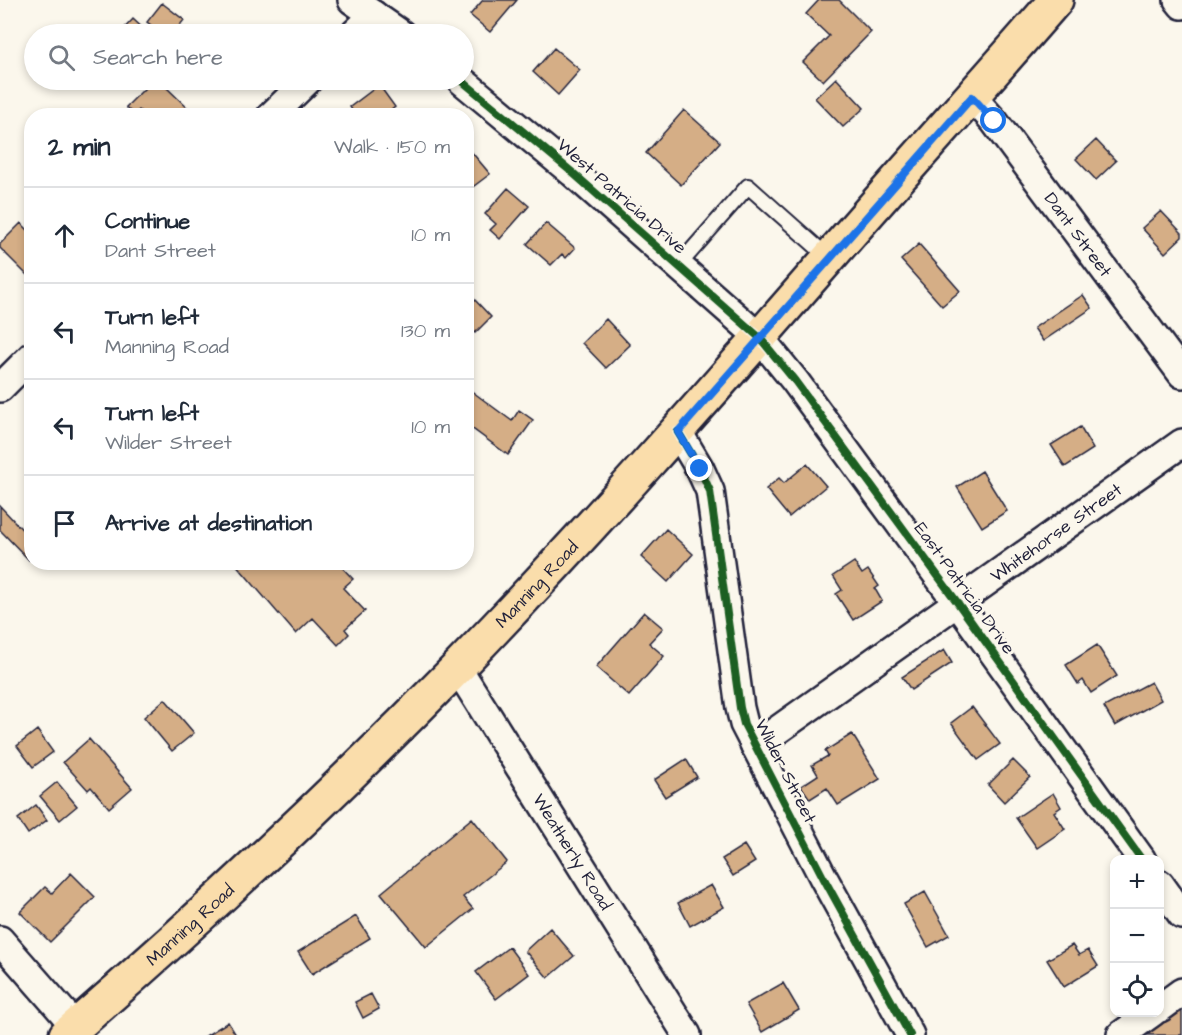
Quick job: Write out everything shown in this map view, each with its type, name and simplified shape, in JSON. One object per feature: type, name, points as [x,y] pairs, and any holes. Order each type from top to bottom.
[{"type":"main road","name":"Manning Road","points":[[71,1031],[273,848],[457,668],[678,432],[1056,0]]},
{"type":"street","points":[[352,0],[387,24]]},
{"type":"street","points":[[1178,0],[1182,5]]},
{"type":"street","points":[[365,24],[374,15]]},
{"type":"street","points":[[279,108],[298,90]]},
{"type":"street","name":"West Patricia Drive","points":[[473,90],[573,172],[760,338]]},
{"type":"street","name":"Dant Street","points":[[972,97],[994,121],[1182,374]]},
{"type":"street","name":"East Patricia Drive","points":[[760,338],[795,381],[1138,855]]},
{"type":"street","points":[[0,388],[24,364]]},
{"type":"street","name":"Wilder Street","points":[[678,432],[710,491],[744,724],[823,877],[910,1035]]},
{"type":"street","name":"Whitehorse Street","points":[[755,746],[1182,442]]},
{"type":"street","name":"Weatherly Road","points":[[457,668],[687,1035]]},
{"type":"street","points":[[1164,890],[1182,915]]},
{"type":"street","points":[[0,940],[71,1031]]},
{"type":"street","points":[[1164,1005],[1182,992]]},
{"type":"street","points":[[1121,1035],[1146,1017]]},
{"type":"lane","points":[[678,266],[748,186],[829,258]]},
{"type":"building","points":[[483,0],[517,0],[490,32],[470,15]]},
{"type":"building","points":[[819,0],[839,0],[871,32],[823,81],[803,62],[829,36],[806,14]]},
{"type":"building","points":[[162,3],[184,20],[181,24],[150,24],[147,22]]},
{"type":"building","points":[[133,19],[138,24],[128,24]]},
{"type":"building","points":[[554,48],[580,70],[558,95],[533,72]]},
{"type":"building","points":[[836,78],[864,108],[843,127],[815,98]]},
{"type":"building","points":[[143,90],[169,90],[188,108],[127,108]]},
{"type":"building","points":[[372,90],[383,90],[395,107],[351,108]]},
{"type":"building","points":[[684,110],[720,142],[681,185],[646,153]]},
{"type":"building","points":[[1096,140],[1116,161],[1096,180],[1076,159]]},
{"type":"building","points":[[474,155],[490,174],[474,186]]},
{"type":"building","points":[[508,188],[529,206],[500,239],[490,230],[496,224],[485,214]]},
{"type":"building","points":[[1161,211],[1182,233],[1182,237],[1165,253],[1142,228]]},
{"type":"building","points":[[21,223],[24,226],[24,272],[0,248],[0,244]]},
{"type":"building","points":[[546,223],[575,248],[566,258],[562,254],[551,265],[527,244]]},
{"type":"building","points":[[919,244],[960,291],[942,306],[901,260]]},
{"type":"building","points":[[1083,295],[1092,308],[1043,341],[1034,328]]},
{"type":"building","points":[[474,299],[491,317],[474,332]]},
{"type":"building","points":[[606,319],[630,345],[606,368],[582,343]]},
{"type":"building","points":[[474,393],[512,421],[519,410],[533,420],[508,455],[474,430]]},
{"type":"building","points":[[1080,427],[1093,449],[1065,467],[1051,445]]},
{"type":"building","points":[[807,464],[826,486],[789,517],[766,489],[779,478],[784,483]]},
{"type":"building","points":[[982,471],[1007,511],[982,527],[957,487]]},
{"type":"building","points":[[0,506],[24,532],[24,555],[0,530]]},
{"type":"building","points":[[666,529],[693,554],[668,582],[641,557]]},
{"type":"building","points":[[854,562],[862,574],[868,570],[879,586],[875,589],[882,601],[853,620],[836,594],[842,590],[833,576]]},
{"type":"building","points":[[241,570],[345,570],[353,579],[343,588],[365,611],[345,629],[349,634],[338,645],[313,618],[296,634]]},
{"type":"building","points":[[644,612],[663,628],[649,643],[664,656],[629,696],[596,667]]},
{"type":"building","points":[[1097,645],[1117,676],[1091,693],[1083,680],[1078,684],[1066,665]]},
{"type":"building","points":[[944,650],[952,663],[911,690],[902,677]]},
{"type":"building","points":[[1151,682],[1161,700],[1115,726],[1104,707]]},
{"type":"building","points":[[165,699],[194,733],[172,751],[144,717]]},
{"type":"building","points":[[972,707],[1000,744],[978,760],[951,723]]},
{"type":"building","points":[[37,730],[53,752],[33,767],[17,746]]},
{"type":"building","points":[[852,734],[880,779],[838,805],[827,788],[810,799],[801,786],[818,775],[812,765],[828,756],[825,751]]},
{"type":"building","points":[[89,739],[132,788],[109,808],[91,787],[88,790],[63,762]]},
{"type":"building","points":[[686,759],[697,777],[665,797],[654,780]]},
{"type":"building","points":[[1013,760],[1030,777],[1004,802],[988,785]]},
{"type":"building","points":[[57,782],[77,806],[60,820],[40,796]]},
{"type":"building","points":[[1053,793],[1061,807],[1054,812],[1065,829],[1037,848],[1016,818]]},
{"type":"building","points":[[36,805],[47,820],[28,834],[18,819]]},
{"type":"building","points":[[472,818],[507,862],[463,897],[473,909],[426,947],[381,893]]},
{"type":"building","points":[[744,845],[755,862],[733,876],[722,859]]},
{"type":"building","points":[[71,873],[95,897],[50,942],[20,912],[45,887],[52,893]]},
{"type":"building","points":[[711,885],[724,907],[690,926],[678,903]]},
{"type":"building","points":[[925,892],[949,935],[928,947],[904,904]]},
{"type":"building","points":[[356,916],[370,938],[312,974],[298,952]]},
{"type":"building","points":[[550,928],[574,956],[548,978],[525,951]]},
{"type":"building","points":[[1072,945],[1079,955],[1088,950],[1098,966],[1064,987],[1047,960]]},
{"type":"building","points":[[509,947],[529,974],[496,999],[476,972]]},
{"type":"building","points":[[783,983],[799,1010],[762,1032],[746,1004]]},
{"type":"building","points":[[371,994],[379,1009],[363,1018],[355,1002]]},
{"type":"building","points":[[1182,1001],[1182,1035],[1145,1035],[1151,1031],[1147,1025],[1159,1017],[1164,1017],[1164,1013]]},
{"type":"building","points":[[228,1022],[236,1035],[207,1035]]},
{"type":"cycle path","points":[[473,90],[573,173],[760,338],[795,381],[957,602],[1138,855]]},
{"type":"cycle path","points":[[678,432],[710,491],[744,724],[823,877],[910,1035]]},
{"type":"route","points":[[700,469],[678,432],[972,97],[994,121]]}]
